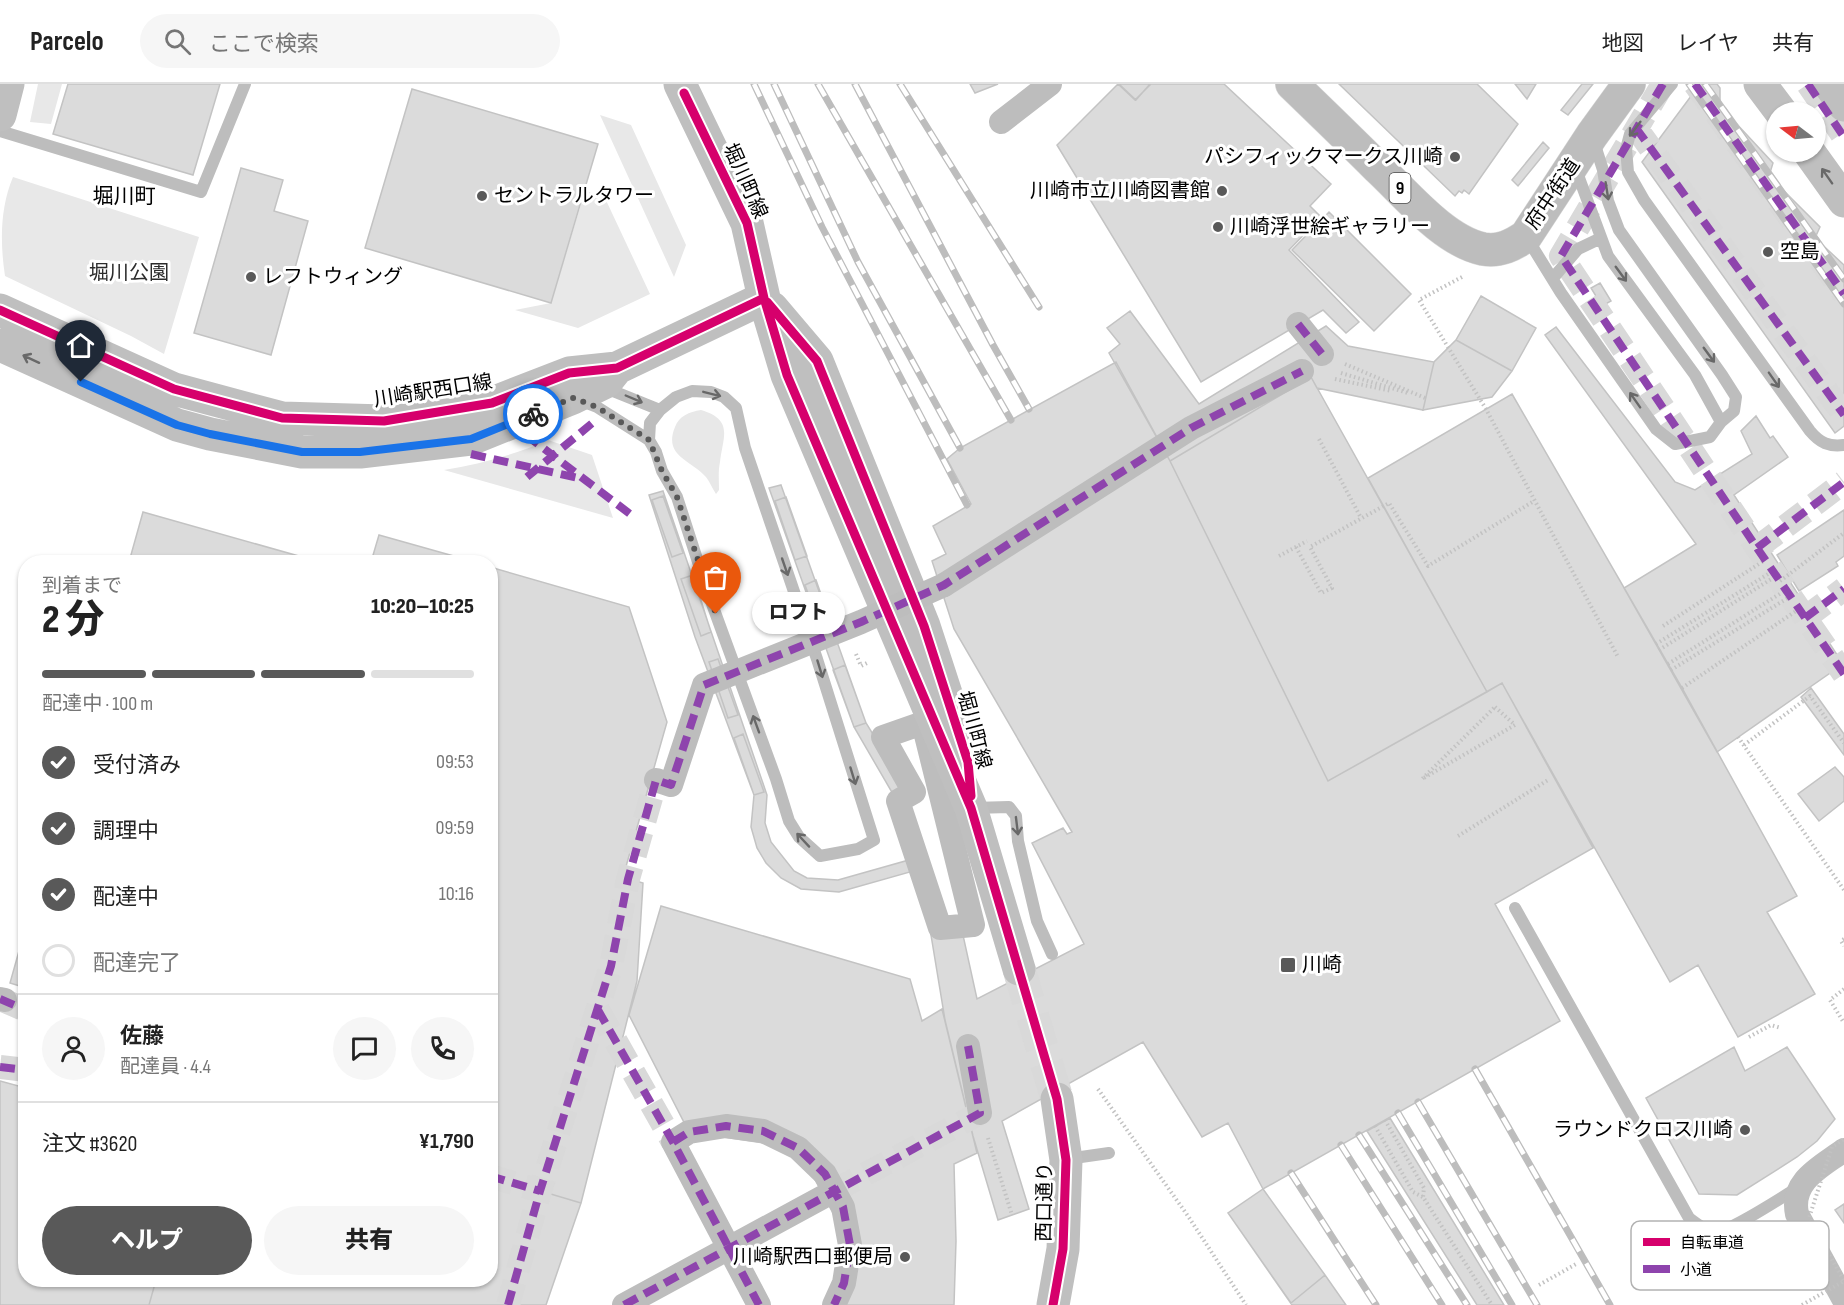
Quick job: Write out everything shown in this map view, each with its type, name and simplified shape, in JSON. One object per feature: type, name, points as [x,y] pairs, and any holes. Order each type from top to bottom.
[{"type":"main road","name":"府中街道","points":[[1292,84],[1432,219],[1449,233],[1484,249],[1500,249],[1513,245],[1526,236],[1592,135],[1629,84]]},
{"type":"street","points":[[0,115],[8,84]]},
{"type":"street","name":"堀川町線","points":[[680,84],[747,223],[764,298],[787,375],[971,808]]},
{"type":"street","points":[[1001,122],[1050,84]]},
{"type":"street","points":[[1760,84],[1774,102]]},
{"type":"street","points":[[1829,84],[1844,105]]},
{"type":"street","points":[[1816,162],[1844,201]]},
{"type":"street","name":"川崎駅西口線","points":[[0,345],[177,425],[210,434],[302,452],[360,452],[471,439],[764,298]]},
{"type":"street","name":"川崎駅西口線","points":[[0,310],[174,389],[282,418],[384,421],[492,403],[590,381]]},
{"type":"street","points":[[1298,324],[1322,354]]},
{"type":"street","points":[[656,780],[671,785],[704,685],[939,591],[1191,428],[1302,371]]},
{"type":"street","points":[[923,723],[934,768],[973,925],[940,928],[898,801],[914,792],[883,737],[923,723]]},
{"type":"street","points":[[971,808],[1019,969]]},
{"type":"street","points":[[968,1046],[980,1113]]},
{"type":"street","name":"西口通り","points":[[1053,1305],[1063,1249],[1066,1160],[1057,1100]]},
{"type":"street","points":[[759,1305],[673,1142],[689,1132],[726,1126],[764,1131],[798,1148],[825,1174],[843,1208],[850,1245],[844,1282],[834,1305]]},
{"type":"street","points":[[1801,1221],[1795,1204],[1800,1186],[1808,1176],[1844,1150]]},
{"type":"street","points":[[624,1305],[834,1191]]},
{"type":"street","points":[[1829,1273],[1844,1300]]},
{"type":"lane","points":[[0,131],[201,192],[245,84]]},
{"type":"lane","points":[[1671,84],[1630,134],[1626,149],[1628,172],[1644,201],[1810,431],[1818,440],[1832,447],[1844,445]]},
{"type":"lane","points":[[1526,236],[1561,293],[1656,429],[1675,444],[1710,437],[1734,411],[1736,397],[1619,230],[1608,201],[1604,170],[1592,135]]},
{"type":"lane","points":[[1574,163],[1608,256],[1695,375],[1721,423]]},
{"type":"lane","points":[[1553,278],[1578,249],[1601,238]]},
{"type":"lane","points":[[590,381],[660,410]]},
{"type":"lane","points":[[590,381],[597,407],[649,440]]},
{"type":"lane","points":[[692,391],[711,392],[724,397],[736,408],[745,448],[817,659],[874,840],[858,849],[819,856],[799,837],[789,821],[776,779],[708,593],[677,497],[662,471],[649,440],[650,423],[660,410],[676,397],[692,391]]},
{"type":"lane","points":[[971,808],[1009,807],[1016,816],[1018,841],[1037,921],[1052,954]]},
{"type":"lane","points":[[1515,908],[1689,1218],[1693,1221]]},
{"type":"lane","points":[[1066,1160],[1109,1153]]},
{"type":"lane","points":[[1740,1221],[1800,1186]]},
{"type":"path","points":[[1462,277],[1419,300],[1486,409],[1618,657]]},
{"type":"path","points":[[1302,371],[1425,398],[1322,354]]},
{"type":"path","points":[[1319,439],[1361,518]]},
{"type":"path","points":[[1296,547],[1321,593],[1332,588],[1310,547],[1389,503],[1428,566],[1534,501]]},
{"type":"path","points":[[1659,650],[1778,578],[1844,533]]},
{"type":"path","points":[[1279,556],[1307,541]]},
{"type":"path","points":[[1664,626],[1765,560]]},
{"type":"path","points":[[1656,644],[1773,571]]},
{"type":"path","points":[[1668,664],[1786,590]]},
{"type":"path","points":[[1671,670],[1791,596]]},
{"type":"path","points":[[1682,688],[1799,609]]},
{"type":"path","points":[[861,666],[867,663]]},
{"type":"path","points":[[1744,746],[1810,696],[1844,742]]},
{"type":"path","points":[[1495,708],[1515,725],[1443,767],[1422,779],[1495,708]]},
{"type":"path","points":[[1738,737],[1844,891]]},
{"type":"path","points":[[1458,836],[1548,780]]},
{"type":"path","points":[[1844,939],[1841,941],[1844,946]]},
{"type":"path","points":[[1844,989],[1830,1000],[1844,1023]]},
{"type":"path","points":[[1749,1037],[1771,1025],[1780,1028]]},
{"type":"path","points":[[1098,1089],[1188,1216],[1246,1305]]},
{"type":"path","points":[[980,1113],[1012,1215]]},
{"type":"path","points":[[1385,1120],[1424,1188],[1423,1197]]},
{"type":"path","points":[[1375,1126],[1413,1192],[1423,1197],[1492,1305]]},
{"type":"path","points":[[1811,1221],[1809,1218],[1833,1147],[1844,1138]]},
{"type":"path","points":[[1829,1254],[1844,1281],[1829,1290]]},
{"type":"path","points":[[1539,1285],[1578,1263]]},
{"type":"path","points":[[1802,1305],[1828,1290]]},
{"type":"green space","points":[[38,84],[62,84],[51,124],[30,122]]},
{"type":"green space","points":[[600,115],[631,125],[686,245],[674,277]]},
{"type":"green space","name":"堀川公園","points":[[13,177],[199,237],[164,354],[5,276],[2,251],[3,213]]},
{"type":"green space","points":[[585,191],[604,196],[650,294],[578,328],[515,310],[551,303]]},
{"type":"green space","points":[[701,410],[718,419],[724,430],[719,490],[716,494],[706,477],[680,456],[673,445],[672,437],[679,420],[689,413]]},
{"type":"green space","points":[[548,440],[592,455],[613,518],[444,470],[497,458]]},
{"type":"building","points":[[68,84],[220,84],[193,175],[53,134]]},
{"type":"building","points":[[970,84],[998,84],[975,93]]},
{"type":"building","points":[[1118,84],[1135,100],[1151,84],[1224,84],[1331,184],[1310,206],[1321,217],[1289,250],[1359,322],[1346,333],[1323,310],[1201,382],[1057,145]]},
{"type":"building","points":[[1119,84],[1150,84],[1136,100]]},
{"type":"building","name":"パシフィックマークス川崎","points":[[1339,84],[1477,84],[1518,124],[1469,194],[1464,190],[1462,193],[1459,191],[1455,196]]},
{"type":"building","points":[[1515,84],[1536,84],[1527,99]]},
{"type":"building","points":[[1582,84],[1593,84],[1568,115],[1561,110]]},
{"type":"building","name":"空島","points":[[1700,84],[1717,84],[1720,88],[1720,106],[1766,155],[1766,162],[1773,163],[1769,176],[1820,227],[1815,238],[1844,265],[1844,426],[1835,433],[1642,162]]},
{"type":"building","name":"セントラルタワー","points":[[412,89],[598,144],[551,303],[365,248]]},
{"type":"building","points":[[1543,142],[1549,148],[1518,186],[1512,180]]},
{"type":"building","name":"レフトウィング","points":[[241,168],[283,180],[274,211],[308,221],[271,355],[194,333]]},
{"type":"building","points":[[1329,212],[1411,294],[1374,331],[1292,250]]},
{"type":"building","points":[[1600,283],[1611,301],[1602,306],[1591,288]]},
{"type":"building","points":[[1481,296],[1536,328],[1512,371],[1456,340]]},
{"type":"building","points":[[1130,311],[1199,404],[1326,326],[1348,346],[1434,362],[1423,410],[1317,388],[1311,377],[1170,461],[1109,353],[1120,344],[1107,328]]},
{"type":"building","points":[[1556,327],[1675,482],[1695,490],[1752,454],[1741,431],[1756,416],[1770,438],[1773,436],[1788,457],[1734,495],[1843,664],[1717,752],[1624,588],[1696,544],[1545,335]]},
{"type":"building","points":[[1456,340],[1512,371],[1492,397],[1423,410],[1434,362]]},
{"type":"building","points":[[1116,362],[1170,461],[1328,781],[1502,683],[1593,848],[1495,904],[1560,1021],[1263,1189],[1228,1123],[1202,1137],[1143,1042],[1002,1121],[1029,1209],[998,1220],[973,1136],[945,1020],[930,929],[961,926],[977,999],[1084,944],[1032,843],[1063,828],[1067,834],[1072,832],[954,629],[932,561],[946,554],[933,526],[971,504],[947,459],[960,448]]},
{"type":"building","points":[[1311,377],[1487,692],[1328,781],[1170,461]]},
{"type":"building","points":[[1512,394],[1682,688],[1797,896],[1767,912],[1815,994],[1738,1037],[1698,965],[1670,982],[1502,683],[1487,692],[1368,478]]},
{"type":"building","points":[[781,485],[866,723],[910,794],[897,801],[854,727],[769,488]]},
{"type":"building","points":[[663,491],[767,795],[765,823],[771,842],[794,871],[807,878],[838,880],[916,858],[910,872],[839,892],[801,889],[781,878],[766,863],[757,848],[751,827],[754,795],[695,637],[649,495]]},
{"type":"building","points":[[663,496],[683,553],[672,557],[652,500]]},
{"type":"building","points":[[786,497],[807,556],[795,560],[775,501]]},
{"type":"building","points":[[1844,510],[1844,556],[1836,562],[1838,566],[1799,591],[1777,555]]},
{"type":"building","points":[[143,512],[295,555],[131,555]]},
{"type":"building","points":[[379,535],[450,555],[373,555]]},
{"type":"building","points":[[498,569],[629,607],[667,722],[623,877],[643,883],[637,981],[581,1203],[498,1178]]},
{"type":"building","points":[[693,575],[711,632],[701,636],[681,579]]},
{"type":"building","points":[[816,580],[836,637],[825,640],[805,585]]},
{"type":"building","points":[[718,659],[738,715],[728,718],[709,662]]},
{"type":"building","points":[[845,665],[866,723],[854,727],[833,670]]},
{"type":"building","points":[[1811,688],[1844,734],[1844,755],[1801,697]]},
{"type":"building","points":[[743,734],[764,792],[754,795],[734,738]]},
{"type":"building","points":[[1835,767],[1844,777],[1844,801],[1819,821],[1798,794]]},
{"type":"building","points":[[661,906],[910,979],[922,1021],[942,1009],[977,1153],[954,1164],[956,1241],[954,1305],[834,1305],[850,1245],[798,1148],[689,1132],[629,1015]]},
{"type":"building","points":[[18,954],[18,986],[10,983]]},
{"type":"building","name":"ラウンドクロス川崎","points":[[1734,1047],[1745,1071],[1787,1047],[1835,1119],[1817,1141],[1797,1157],[1737,1195],[1699,1194],[1646,1098]]},
{"type":"building","points":[[0,1081],[18,1086],[18,1287],[154,1287],[149,1305],[0,1305]]},
{"type":"building","points":[[1390,1118],[1504,1305],[1477,1305],[1367,1131]]},
{"type":"building","points":[[498,1178],[581,1203],[546,1305],[149,1305],[154,1287],[498,1287]]},
{"type":"building","points":[[1263,1189],[1346,1305],[1292,1305],[1228,1213]]},
{"type":"building","points":[[1263,1189],[1325,1275],[1291,1303],[1228,1213]]},
{"type":"building","points":[[1844,1204],[1844,1223],[1835,1210]]},
{"type":"tunnel","points":[[1663,84],[1561,256],[1844,674]]},
{"type":"tunnel","points":[[1695,84],[1844,294]]},
{"type":"tunnel","points":[[1808,84],[1844,137]]},
{"type":"tunnel","points":[[1636,128],[1844,415]]},
{"type":"tunnel","points":[[1757,548],[1844,482]]},
{"type":"tunnel","points":[[1805,618],[1844,589]]},
{"type":"tunnel","points":[[508,1305],[540,1191],[611,966],[628,879],[656,780]]},
{"type":"tunnel","points":[[1019,969],[1057,1099]]},
{"type":"tunnel","points":[[0,999],[18,1007]]},
{"type":"tunnel","points":[[598,1010],[673,1142]]},
{"type":"tunnel","points":[[0,1067],[18,1069]]},
{"type":"tunnel","points":[[834,1191],[980,1113]]},
{"type":"tunnel","points":[[498,1178],[540,1191]]},
{"type":"railway","points":[[754,84],[822,227],[967,505]]},
{"type":"railway","points":[[774,84],[858,262],[960,448]]},
{"type":"railway","points":[[818,84],[1011,420]]},
{"type":"railway","points":[[855,84],[1029,409]]},
{"type":"railway","points":[[900,84],[1039,307]]},
{"type":"railway","points":[[1689,84],[1844,304]]},
{"type":"railway","points":[[1705,84],[1844,279]]},
{"type":"railway","points":[[1475,1069],[1610,1305]]},
{"type":"railway","points":[[1418,1102],[1537,1305]]},
{"type":"railway","points":[[1398,1113],[1512,1305]]},
{"type":"railway","points":[[1359,1135],[1467,1305]]},
{"type":"railway","points":[[1341,1145],[1442,1305]]},
{"type":"railway","points":[[1291,1173],[1376,1305]]},
{"type":"marked path","points":[[1663,84],[1561,256],[1844,674]]},
{"type":"marked path","points":[[1695,84],[1844,294]]},
{"type":"marked path","points":[[1808,84],[1844,137]]},
{"type":"marked path","points":[[1636,128],[1844,415]]},
{"type":"marked path","points":[[1298,324],[1322,354]]},
{"type":"marked path","points":[[508,1305],[540,1191],[611,966],[628,879],[656,780],[671,785],[704,685],[861,622],[944,585],[1191,428],[1302,371]]},
{"type":"marked path","points":[[527,477],[596,420]]},
{"type":"marked path","points":[[526,435],[634,517]]},
{"type":"marked path","points":[[471,454],[578,478]]},
{"type":"marked path","points":[[1757,548],[1844,482]]},
{"type":"marked path","points":[[1805,618],[1844,589]]},
{"type":"marked path","points":[[0,999],[18,1007]]},
{"type":"marked path","points":[[598,1010],[673,1142],[759,1305]]},
{"type":"marked path","points":[[624,1305],[980,1113],[968,1046]]},
{"type":"marked path","points":[[0,1067],[18,1069]]},
{"type":"marked path","points":[[673,1142],[689,1132],[726,1126],[763,1131],[798,1148],[825,1174],[843,1207],[850,1245],[844,1283],[834,1305]]},
{"type":"marked path","points":[[498,1178],[540,1191]]},
{"type":"cycle path","points":[[684,93],[747,223],[764,298],[787,375],[971,808],[1057,1099],[1066,1160],[1063,1249],[1053,1305]]},
{"type":"cycle path","points":[[0,310],[174,389],[282,418],[384,421],[492,403],[569,373],[617,368],[764,298]]},
{"type":"cycle path","points":[[767,302],[817,361],[924,626],[968,762],[971,796]]},
{"type":"way so far","points":[[533,414],[573,398],[597,407],[649,440],[656,452],[659,465],[677,497],[716,614]]},
{"type":"place","name":"パシフィックマークス川崎","points":[[1455,157]]},
{"type":"place","name":"川崎市立川崎図書館","points":[[1222,191]]},
{"type":"place","name":"セントラルタワー","points":[[482,196]]},
{"type":"place","name":"川崎浮世絵ギャラリー","points":[[1218,227]]},
{"type":"place","name":"空島","points":[[1768,252]]},
{"type":"place","name":"レフトウィング","points":[[251,277]]},
{"type":"place","name":"ロフト","points":[[716,614]]},
{"type":"place","name":"川崎","points":[[1288,965]]},
{"type":"place","name":"ラウンドクロス川崎","points":[[1745,1130]]},
{"type":"place","name":"川崎駅西口郵便局","points":[[905,1257]]},
{"type":"district","name":"堀川町","points":[[124,196]]},
{"type":"route","points":[[81,382],[177,425],[210,434],[302,452],[360,452],[471,439],[533,414]]}]
